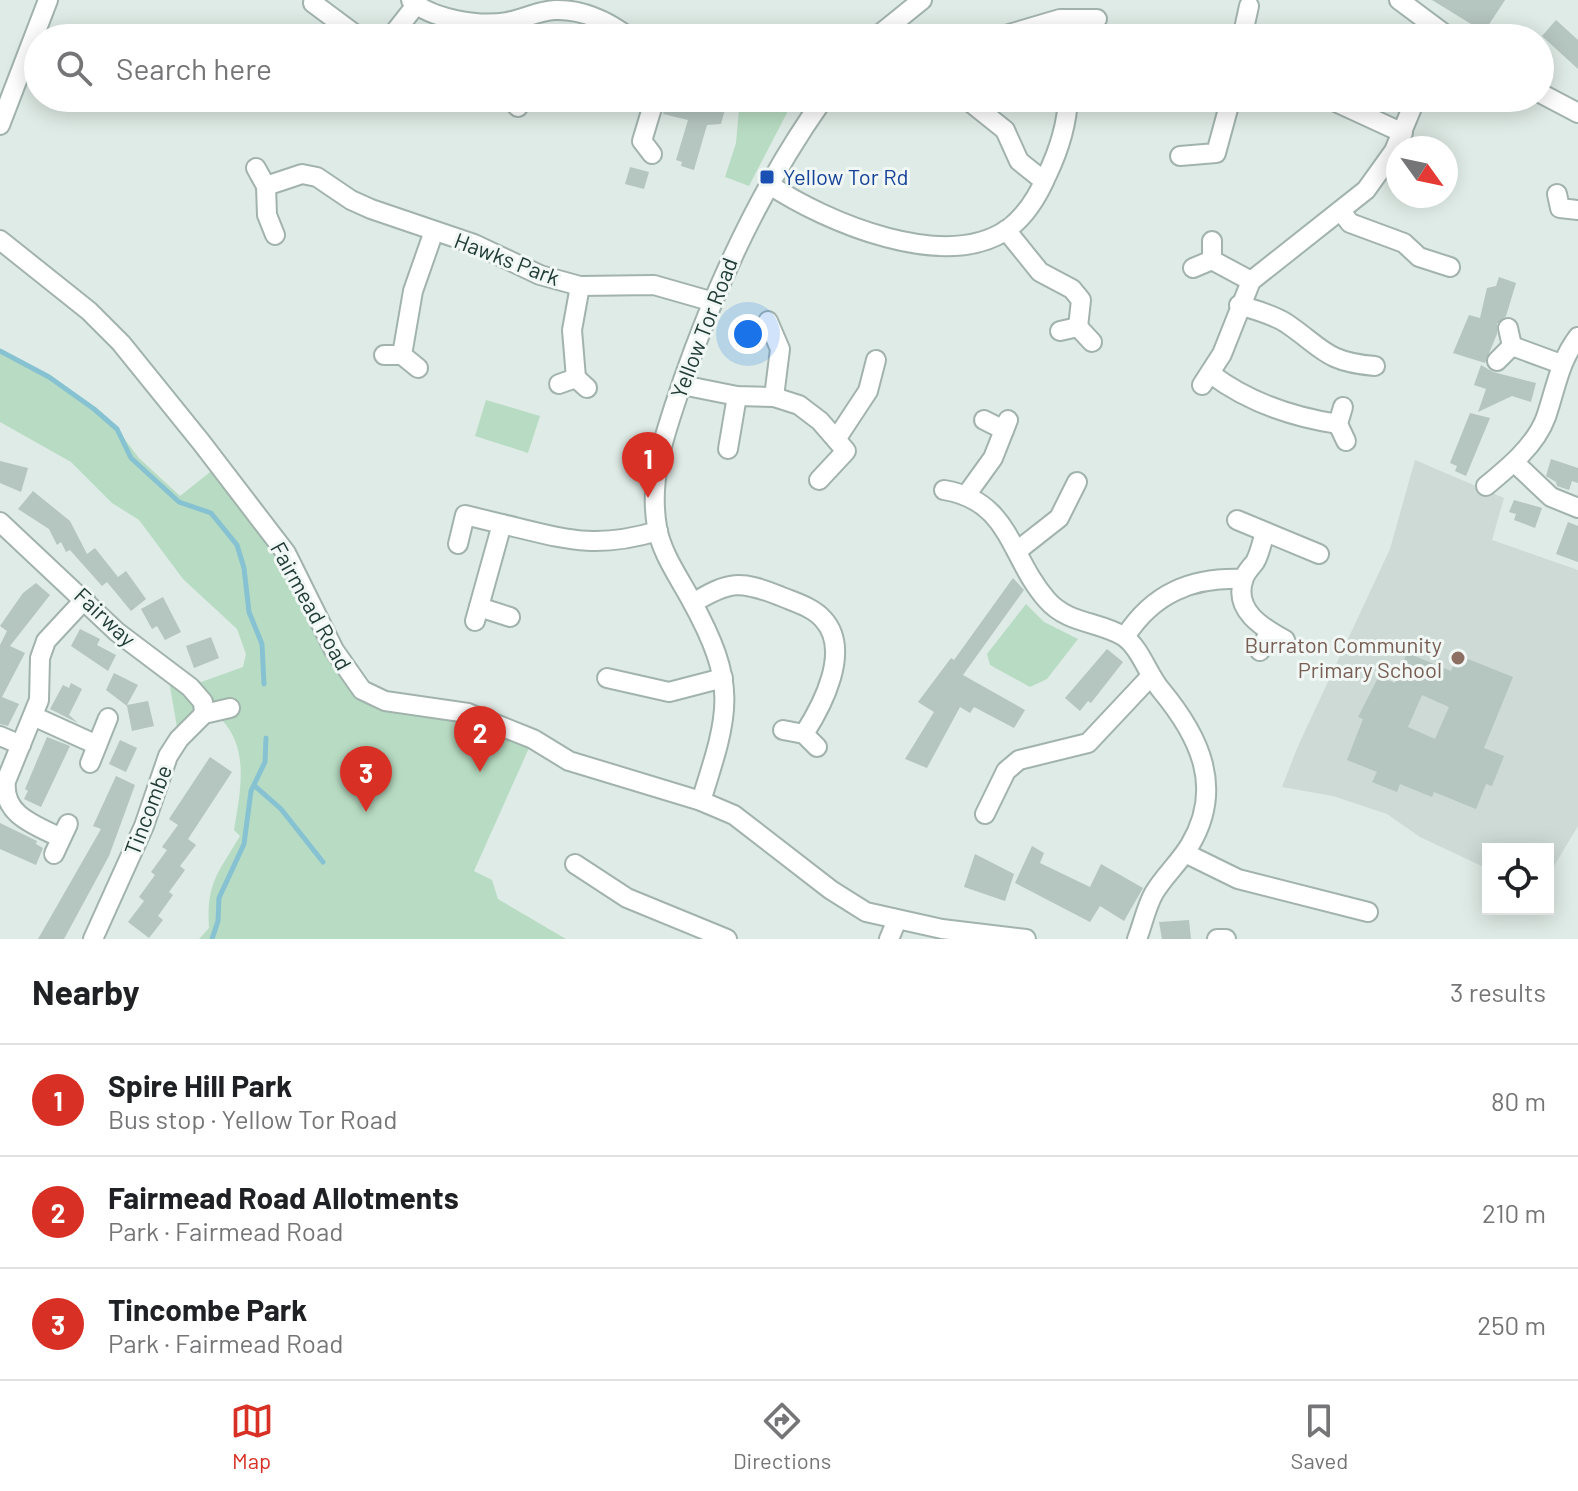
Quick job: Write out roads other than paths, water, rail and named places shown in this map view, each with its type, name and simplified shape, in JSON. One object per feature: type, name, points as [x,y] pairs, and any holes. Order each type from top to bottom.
[{"type":"street","points":[[39,24],[48,0]]},
{"type":"street","points":[[892,24],[922,0]]},
{"type":"street","points":[[1399,0],[1431,24]]},
{"type":"street","points":[[400,24],[413,2],[434,14],[483,24]]},
{"type":"street","points":[[313,3],[341,24]]},
{"type":"street","points":[[1245,24],[1249,6]]},
{"type":"street","points":[[515,24],[531,12],[558,10],[586,14],[611,24]]},
{"type":"street","points":[[1077,24],[1097,19]]},
{"type":"street","points":[[0,125],[24,62]]},
{"type":"street","points":[[1554,100],[1578,113]]},
{"type":"street","points":[[640,146],[651,112]]},
{"type":"street","name":"Yellow Tor Road","points":[[701,801],[724,726],[727,700],[713,642],[658,531],[652,488],[660,451],[710,301],[736,245],[811,112]]},
{"type":"street","points":[[982,112],[1005,130],[1019,161],[1044,181]]},
{"type":"street","points":[[770,185],[832,221],[896,240],[960,244],[1006,230],[1030,208],[1059,150],[1066,112]]},
{"type":"street","points":[[1180,156],[1216,153],[1227,112]]},
{"type":"street","points":[[1357,112],[1403,133]]},
{"type":"street","points":[[1342,424],[1303,419],[1206,379],[1222,354],[1251,281],[1268,264],[1366,190],[1403,133],[1411,112]]},
{"type":"street","points":[[256,168],[266,186],[267,215],[275,235]]},
{"type":"street","name":"Hawks Park","points":[[266,186],[302,174],[317,177],[351,200],[474,244],[540,275],[580,286],[654,285],[710,301]]},
{"type":"street","points":[[1341,211],[1350,223],[1404,243],[1419,257],[1450,267]]},
{"type":"street","points":[[1006,230],[1040,272],[1072,289],[1081,300],[1069,329],[1092,342]]},
{"type":"street","name":"Hawks Park","points":[[418,368],[393,355],[434,231]]},
{"type":"street","name":"Fairmead Road","points":[[0,240],[89,311],[121,343],[201,442],[286,553],[334,650],[362,690],[385,701],[468,713],[533,739],[569,761],[659,791],[701,801],[734,815],[866,912],[897,920],[1026,939]]},
{"type":"street","points":[[1193,268],[1212,251],[1251,281]]},
{"type":"street","name":"Hawks Park","points":[[574,384],[572,330],[580,286]]},
{"type":"street","points":[[1239,305],[1273,316],[1318,351],[1347,364],[1375,366]]},
{"type":"street","points":[[768,321],[780,349],[774,397]]},
{"type":"street","points":[[1497,361],[1510,337],[1561,364]]},
{"type":"street","points":[[1486,486],[1515,463],[1545,420],[1561,364],[1578,337]]},
{"type":"street","points":[[819,480],[847,451],[855,413],[879,383],[876,360]]},
{"type":"street","points":[[682,385],[737,396],[774,397],[799,405],[847,451]]},
{"type":"street","points":[[728,449],[737,396]]},
{"type":"street","points":[[967,494],[993,458],[1006,425],[984,420]]},
{"type":"street","points":[[1515,463],[1551,497],[1578,508]]},
{"type":"street","points":[[1017,551],[1059,518],[1077,482]]},
{"type":"street","points":[[944,490],[967,494],[985,506],[1003,526],[1049,602],[1085,625],[1125,637],[1150,677],[1186,721],[1206,781],[1208,799],[1185,853],[1153,894],[1137,939]]},
{"type":"street","points":[[458,544],[465,515],[584,544],[619,542],[658,531]]},
{"type":"street","points":[[1237,520],[1319,554]]},
{"type":"street","name":"Fairway","points":[[0,522],[117,632],[190,687],[203,702],[204,714]]},
{"type":"street","points":[[502,524],[477,614],[510,617]]},
{"type":"street","points":[[1260,651],[1277,636],[1256,625],[1247,613],[1243,579],[1257,559],[1265,532]]},
{"type":"street","points":[[1125,637],[1136,620],[1172,590],[1215,578],[1243,579]]},
{"type":"street","points":[[693,603],[712,591],[737,583],[790,600],[825,620],[834,655],[832,677],[810,740],[783,730]]},
{"type":"street","points":[[61,839],[22,818],[10,807],[4,795],[6,781],[39,700],[40,658],[46,641],[85,599]]},
{"type":"street","points":[[985,814],[1006,771],[1019,760],[1088,743],[1150,677]]},
{"type":"street","points":[[607,678],[669,692],[723,678]]},
{"type":"street","points":[[204,714],[230,708]]},
{"type":"street","name":"Tincombe","points":[[93,939],[144,826],[168,756],[179,739],[204,714]]},
{"type":"street","points":[[33,716],[97,745]]},
{"type":"street","points":[[90,763],[108,718]]},
{"type":"street","points":[[0,736],[21,745]]},
{"type":"street","points":[[1185,853],[1238,879],[1358,904]]},
{"type":"street","points":[[575,864],[627,898],[727,939]]},
{"type":"street","points":[[889,939],[897,920]]},
{"type":"street","points":[[1217,939],[1226,939]]},
{"type":"waterway","points":[[0,351],[49,377],[94,409],[117,429],[131,458],[179,502],[211,513],[237,545],[244,568],[249,612],[262,644],[264,684]]},
{"type":"waterway","points":[[212,939],[218,921],[219,898],[244,844],[251,791],[265,762],[266,738]]},
{"type":"waterway","points":[[255,786],[281,809],[323,862]]},
{"type":"place","name":"Yellow Tor Rd","points":[[767,177]]},
{"type":"place","name":"Spire Hill Park","points":[[648,498]]},
{"type":"place","name":"Burraton Community Primary School","points":[[1458,658]]},
{"type":"place","name":"Fairmead Road Allotments","points":[[480,772]]},
{"type":"place","name":"Tincombe Park","points":[[366,812]]}]
